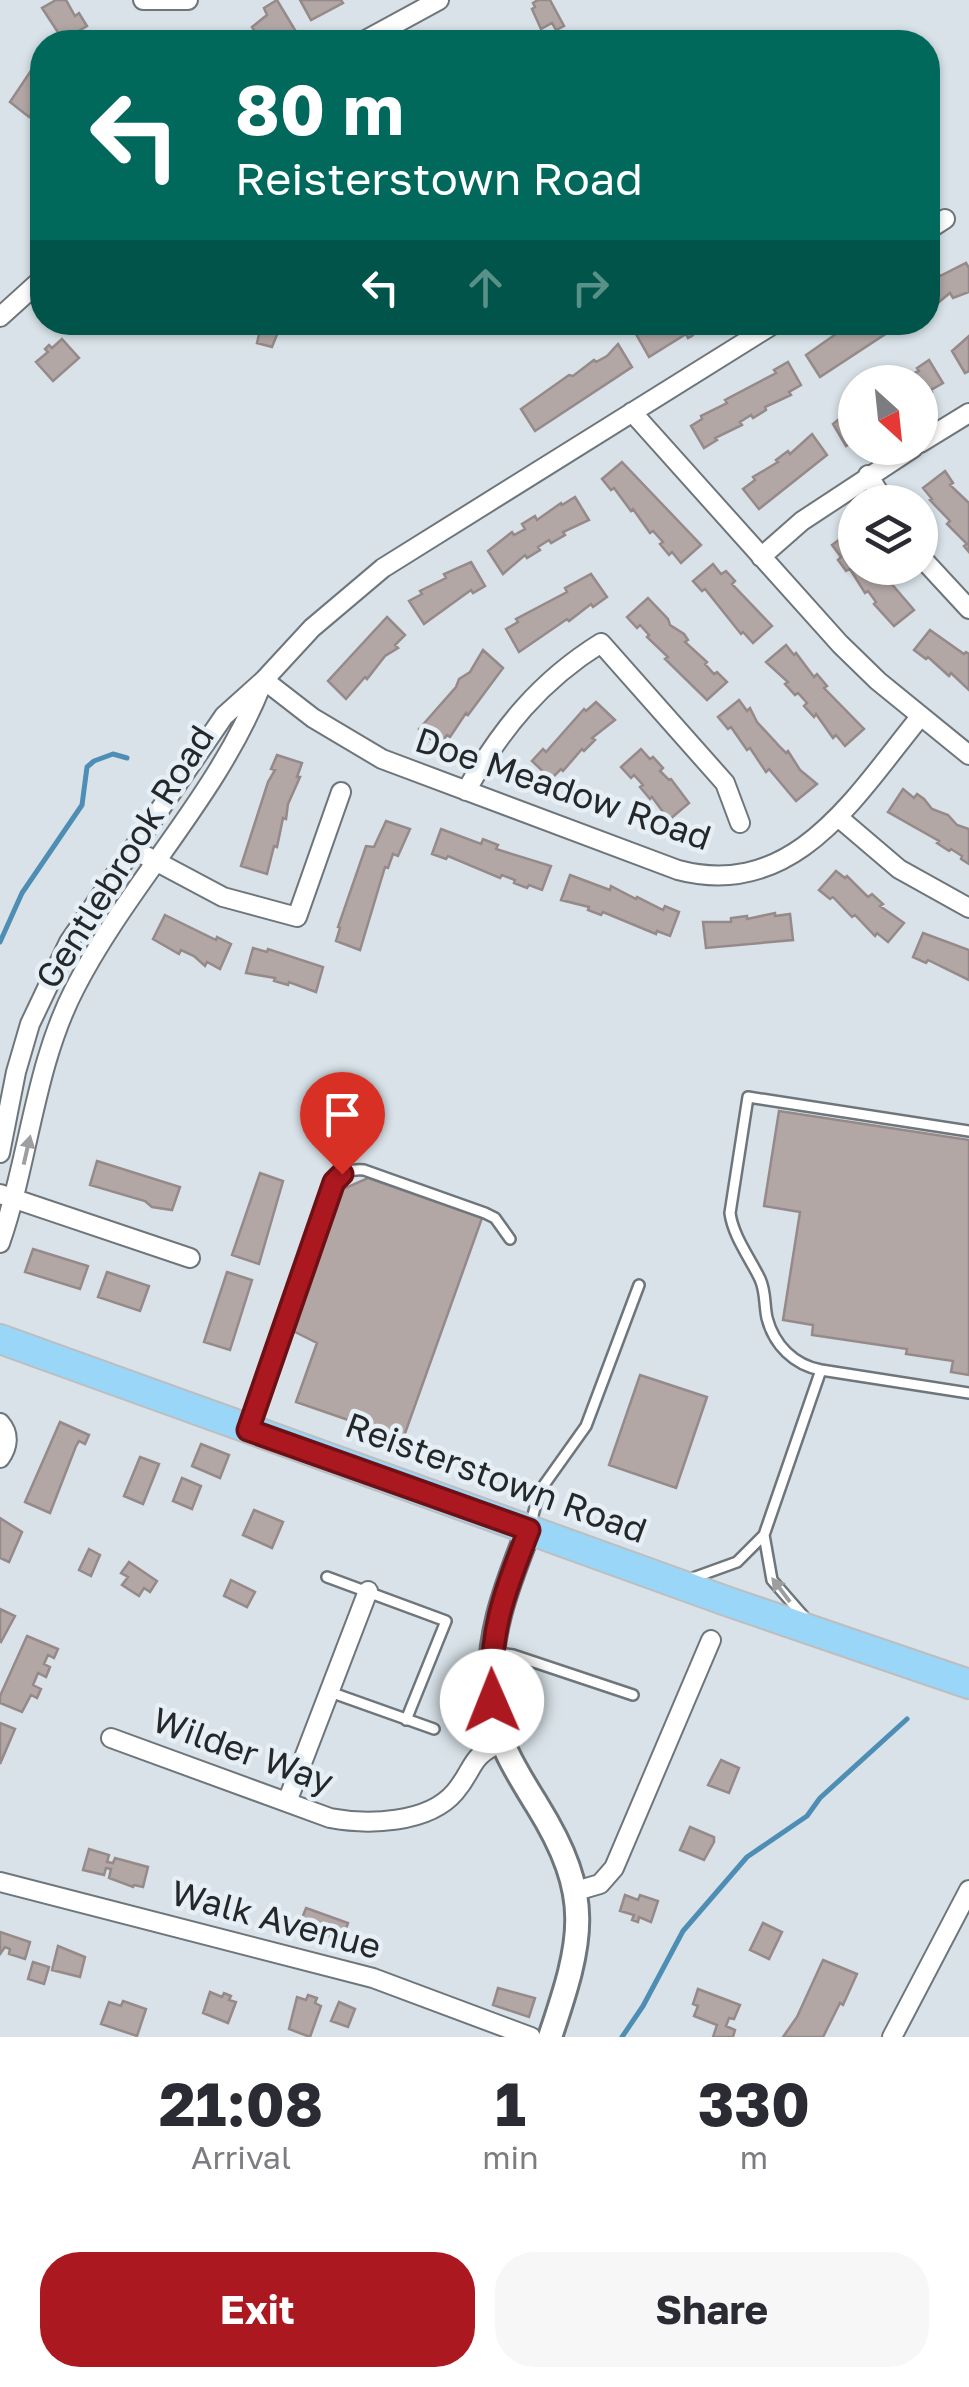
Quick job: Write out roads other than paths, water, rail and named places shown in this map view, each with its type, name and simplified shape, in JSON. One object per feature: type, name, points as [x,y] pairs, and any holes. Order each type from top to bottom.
[{"type":"main road","name":"Reisterstown Road","points":[[0,1339],[969,1684]]},
{"type":"street","points":[[143,0],[188,0]]},
{"type":"street","points":[[384,30],[439,0]]},
{"type":"street","points":[[940,223],[946,219]]},
{"type":"street","points":[[0,317],[30,290]]},
{"type":"street","name":"Gentlebrook Road","points":[[0,1153],[30,1024],[69,942],[224,716],[312,628],[383,568],[757,335]]},
{"type":"street","points":[[632,412],[840,644],[920,717],[969,755]]},
{"type":"street","points":[[938,432],[969,413]]},
{"type":"street","points":[[761,557],[802,521],[883,465]]},
{"type":"street","points":[[868,474],[875,485]]},
{"type":"street","points":[[938,575],[969,608]]},
{"type":"street","points":[[466,792],[500,733],[527,700],[571,662],[601,643],[725,783],[740,823]]},
{"type":"street","name":"Gentlebrook Road","points":[[0,1243],[8,1196],[54,1034],[94,952],[244,731],[264,680]]},
{"type":"street","name":"Doe Meadow Road","points":[[264,680],[350,741],[412,772],[678,870],[719,877],[752,872],[811,843],[838,817],[920,717]]},
{"type":"street","points":[[132,848],[223,897],[297,916],[341,792]]},
{"type":"street","points":[[838,817],[899,869],[969,908]]},
{"type":"street","points":[[8,1196],[190,1258]]},
{"type":"street","points":[[0,1423],[7,1436],[7,1446],[0,1458]]},
{"type":"street","points":[[529,1530],[498,1614],[490,1652],[492,1701],[502,1742],[555,1834],[576,1891],[579,1916],[574,1966],[550,2037]]},
{"type":"street","points":[[287,1802],[368,1592]]},
{"type":"street","points":[[576,1891],[600,1884],[614,1868],[711,1640]]},
{"type":"street","name":"Wilder Way","points":[[111,1738],[351,1822],[419,1814],[451,1796],[476,1757],[502,1742]]},
{"type":"street","name":"Walk Avenue","points":[[0,1882],[374,1978],[531,2037]]},
{"type":"street","points":[[892,2037],[969,1890]]},
{"type":"lane","points":[[969,1131],[748,1097],[730,1214],[762,1284],[768,1323],[799,1364],[969,1393]]},
{"type":"lane","points":[[248,1430],[334,1182],[342,1174],[364,1170],[485,1213],[510,1238]]},
{"type":"lane","points":[[529,1530],[539,1492],[586,1426],[639,1285]]},
{"type":"lane","points":[[678,1582],[738,1562],[764,1536],[821,1370]]},
{"type":"lane","points":[[764,1536],[772,1580],[820,1633]]},
{"type":"lane","points":[[327,1578],[446,1621],[406,1720]]},
{"type":"lane","points":[[490,1652],[513,1655],[632,1695]]},
{"type":"lane","points":[[330,1692],[434,1729]]},
{"type":"waterway","points":[[0,942],[22,893],[82,805],[87,767],[113,754],[127,758]]},
{"type":"waterway","points":[[622,2037],[683,1931],[747,1857],[807,1816],[820,1798],[907,1719]]}]
